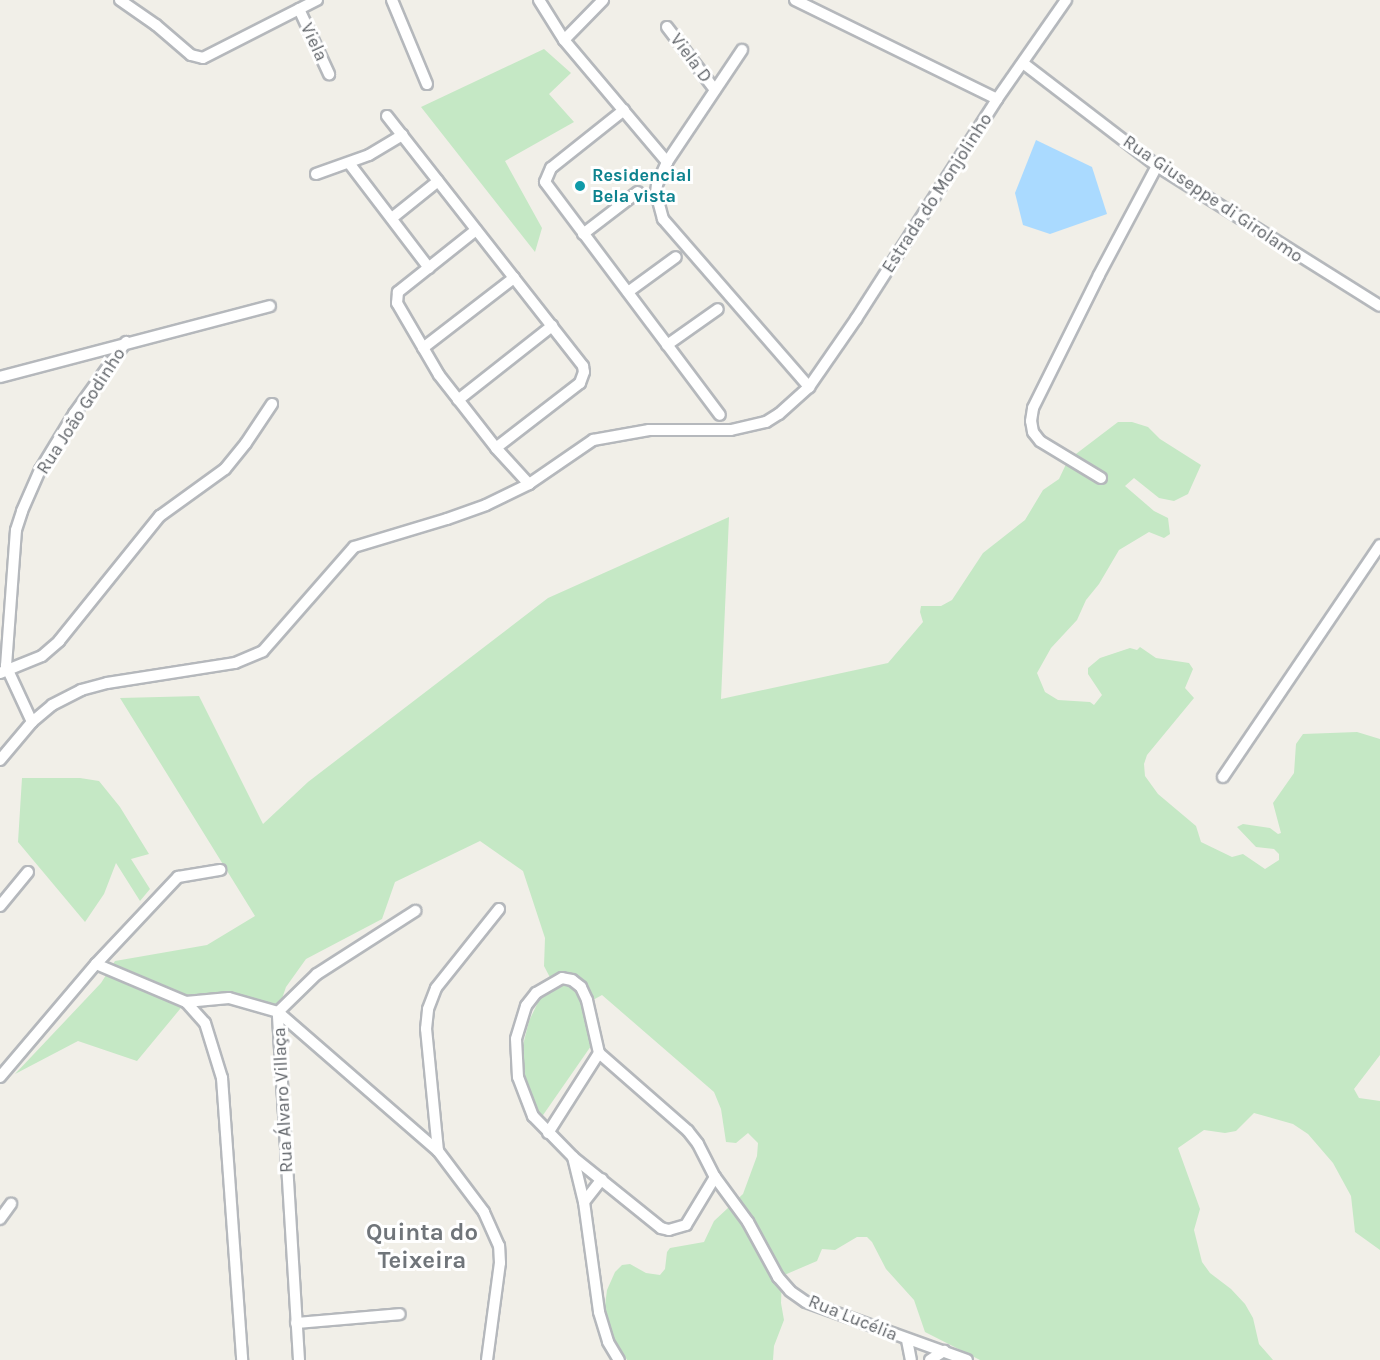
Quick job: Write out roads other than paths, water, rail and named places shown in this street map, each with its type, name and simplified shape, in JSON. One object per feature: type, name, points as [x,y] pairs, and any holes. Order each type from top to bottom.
[{"type":"street","points":[[120,0],[197,58],[209,56],[317,0]]},
{"type":"street","points":[[392,0],[427,84]]},
{"type":"street","points":[[539,0],[564,40],[667,162]]},
{"type":"street","points":[[564,40],[603,0]]},
{"type":"street","points":[[795,0],[997,99]]},
{"type":"street","name":"Estrada do Monjolinho","points":[[0,760],[32,722],[52,705],[81,690],[107,683],[249,658],[275,640],[354,547],[468,513],[529,483],[593,440],[649,430],[731,430],[766,422],[809,387],[856,319],[997,99],[1066,0]]},
{"type":"street","name":"Viela","points":[[299,9],[329,74]]},
{"type":"street","name":"Viela D","points":[[666,27],[715,90]]},
{"type":"street","points":[[742,50],[667,162],[657,184],[656,193],[663,219],[809,387]]},
{"type":"street","name":"Rua Giuseppe di Girolamo","points":[[1023,63],[1157,166],[1380,306]]},
{"type":"street","points":[[624,110],[547,172],[546,187],[720,415]]},
{"type":"street","points":[[387,116],[583,366],[583,378],[580,383],[496,448]]},
{"type":"street","points":[[316,174],[350,163],[402,135]]},
{"type":"street","points":[[350,163],[429,268]]},
{"type":"street","points":[[1101,478],[1040,441],[1033,432],[1031,421],[1033,408],[1099,274],[1157,166]]},
{"type":"street","points":[[392,219],[438,181]]},
{"type":"street","points":[[583,234],[638,192]]},
{"type":"street","points":[[476,230],[399,292],[396,299],[423,348],[458,400],[496,448],[529,483]]},
{"type":"street","points":[[628,292],[676,257]]},
{"type":"street","points":[[423,348],[514,278]]},
{"type":"street","points":[[0,377],[126,342],[270,306]]},
{"type":"street","points":[[667,345],[718,309]]},
{"type":"street","points":[[458,400],[552,326]]},
{"type":"street","name":"Rua João Godinho","points":[[32,722],[4,667],[13,552],[21,511],[40,470],[74,414],[126,342]]},
{"type":"street","points":[[4,667],[42,656],[58,641],[160,516],[225,469],[272,404]]},
{"type":"street","points":[[1223,777],[1380,545]]},
{"type":"street","points":[[0,1077],[96,964],[178,877],[220,870]]},
{"type":"street","points":[[0,906],[28,872]]},
{"type":"street","points":[[438,1151],[426,1029],[428,1009],[435,988],[499,909]]},
{"type":"street","name":"Rua Álvaro Villaça","points":[[299,1360],[278,1012],[317,974],[415,910]]},
{"type":"street","points":[[96,964],[186,1002],[205,1023],[222,1078],[243,1360]]},
{"type":"street","points":[[548,1134],[599,1053],[587,1000],[581,987],[572,980],[562,978],[536,993],[526,1006],[519,1023],[515,1058],[523,1095],[533,1116],[548,1134],[573,1157],[661,1228],[669,1230],[686,1225],[715,1177]]},
{"type":"street","points":[[186,1002],[229,998],[278,1012],[438,1151],[484,1212],[499,1246],[500,1263],[487,1360]]},
{"type":"street","name":"Rua Lucélia","points":[[599,1053],[688,1131],[698,1144],[715,1177],[748,1222],[778,1277],[790,1291],[806,1302],[966,1360]]},
{"type":"street","points":[[573,1157],[584,1202],[599,1312],[608,1342],[619,1360]]},
{"type":"street","points":[[584,1202],[602,1179]]},
{"type":"street","points":[[0,1219],[11,1204]]},
{"type":"street","points":[[296,1323],[400,1314]]},
{"type":"street","points":[[907,1340],[911,1360]]},
{"type":"street","points":[[930,1360],[944,1352]]},
{"type":"water","points":[[1036,140],[1092,167],[1107,214],[1050,234],[1023,225],[1015,193]]},
{"type":"place","name":"Residencial Bela vista","points":[[580,186]]},
{"type":"district","name":"Quinta do Teixeira","points":[[422,1247]]}]
